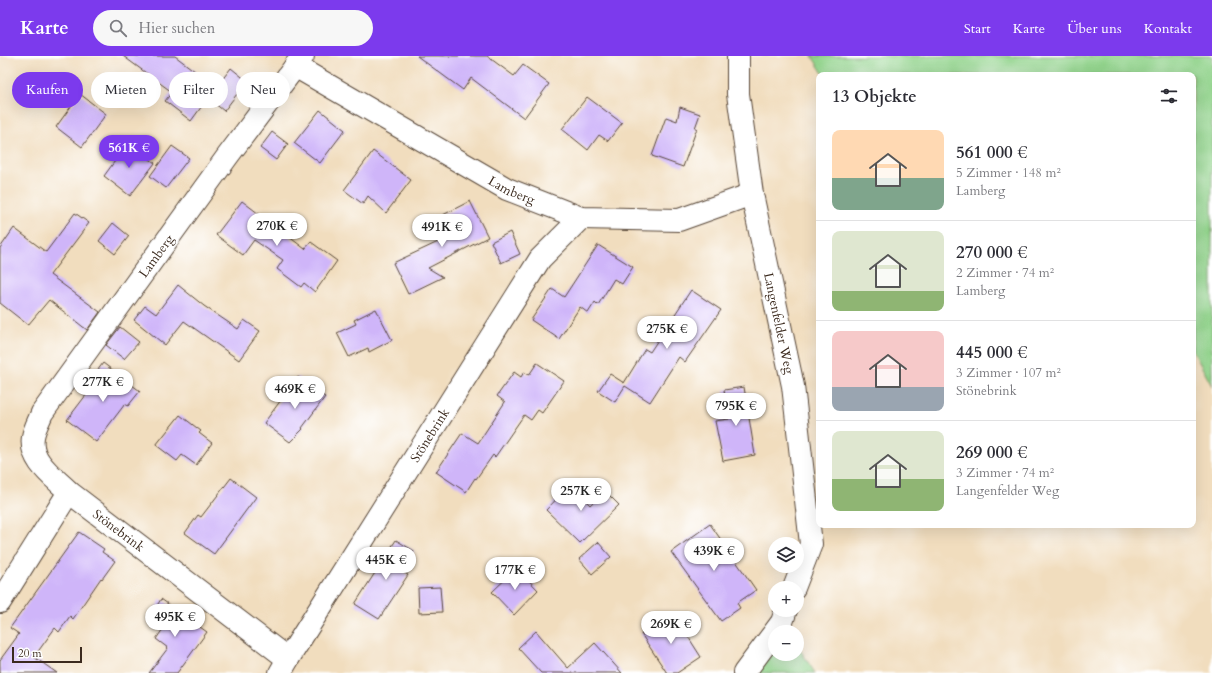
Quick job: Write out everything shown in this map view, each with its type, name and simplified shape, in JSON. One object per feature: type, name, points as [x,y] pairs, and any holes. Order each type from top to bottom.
[{"type":"street","name":"Langenfelder Weg","points":[[738,56],[738,94],[752,194],[793,386],[811,544],[797,581]]},
{"type":"street","name":"Lamberg","points":[[34,452],[33,437],[42,413],[227,157],[299,61],[507,189],[581,218],[679,220],[752,194]]},
{"type":"street","name":"Stönebrink","points":[[34,452],[39,463],[69,492],[284,666],[540,259],[581,218]]},
{"type":"street","points":[[0,602],[69,492]]},
{"type":"street","points":[[744,673],[782,622],[784,617]]},
{"type":"green space","points":[[812,56],[1212,56],[1212,386],[1196,357],[1196,72],[822,72]]},
{"type":"green space","points":[[768,653],[768,661],[804,661],[804,656],[815,673],[754,673]]},
{"type":"building","points":[[123,56],[175,56],[196,72],[169,72],[169,90],[161,84],[161,72],[145,72]]},
{"type":"building","points":[[417,56],[487,56],[514,76],[523,65],[549,84],[524,118],[471,78],[463,90]]},
{"type":"building","points":[[231,68],[236,72],[236,95],[228,106],[228,72]]},
{"type":"building","points":[[83,96],[91,102],[91,108],[98,108],[106,114],[82,147],[56,127],[70,108],[83,108]]},
{"type":"building","points":[[169,96],[169,104],[165,101]]},
{"type":"building","points":[[587,97],[622,123],[608,141],[599,135],[588,150],[562,129]]},
{"type":"building","points":[[680,107],[700,114],[695,128],[697,128],[683,167],[652,156],[666,117],[677,121]]},
{"type":"building","points":[[174,108],[201,108],[191,121]]},
{"type":"building","points":[[320,110],[345,130],[320,163],[294,143]]},
{"type":"building","points":[[272,132],[288,144],[276,160],[260,148]]},
{"type":"building","points":[[128,143],[155,163],[130,196],[104,176]]},
{"type":"building","points":[[172,146],[189,158],[166,188],[150,176]]},
{"type":"building","points":[[373,151],[411,180],[386,213],[368,196],[363,204],[344,190]]},
{"type":"building","points":[[242,201],[305,249],[311,242],[337,261],[315,292],[304,283],[301,287],[277,269],[283,260],[254,240],[243,255],[216,235]]},
{"type":"building","points":[[470,201],[488,237],[428,268],[443,277],[408,294],[393,263],[451,236],[441,216]]},
{"type":"building","points":[[75,213],[89,223],[50,275],[100,312],[87,330],[49,300],[28,325],[0,303],[0,248],[14,228],[46,252]]},
{"type":"building","points":[[113,223],[129,236],[115,254],[99,241]]},
{"type":"building","points":[[510,232],[520,254],[501,263],[491,242]]},
{"type":"building","points":[[598,245],[633,267],[622,284],[614,279],[598,305],[595,302],[588,313],[580,307],[559,339],[531,320],[552,289],[564,297]]},
{"type":"building","points":[[178,285],[204,306],[238,329],[244,320],[260,331],[239,360],[184,321],[165,345],[134,320],[145,306],[156,314]]},
{"type":"building","points":[[691,290],[721,310],[685,362],[679,357],[650,402],[625,386],[615,402],[598,391],[610,374],[624,383],[645,349],[650,352]]},
{"type":"building","points":[[376,309],[392,340],[369,352],[368,348],[349,357],[337,333],[356,324],[354,320]]},
{"type":"building","points":[[120,327],[139,342],[124,359],[106,345]]},
{"type":"building","points":[[103,363],[140,391],[128,406],[125,404],[96,442],[67,420],[96,382],[91,379]]},
{"type":"building","points":[[537,363],[564,381],[542,413],[538,410],[531,420],[524,415],[495,457],[493,455],[466,492],[436,472],[462,433],[478,443],[505,402],[497,396],[514,372],[521,377],[524,372],[529,375]]},
{"type":"building","points":[[298,377],[325,397],[302,428],[303,429],[290,442],[264,423]]},
{"type":"building","points":[[744,387],[755,455],[723,461],[715,421],[729,419],[724,390]]},
{"type":"building","points":[[180,415],[201,431],[199,433],[212,443],[196,465],[182,455],[177,461],[156,445]]},
{"type":"building","points":[[231,478],[256,497],[214,554],[185,533],[198,515],[201,517]]},
{"type":"building","points":[[570,485],[590,505],[605,491],[619,505],[580,543],[546,510]]},
{"type":"building","points":[[710,524],[756,590],[737,603],[740,608],[721,621],[671,552]]},
{"type":"building","points":[[79,532],[104,549],[102,552],[115,561],[102,579],[101,578],[73,619],[70,616],[59,632],[55,628],[34,657],[57,673],[0,673],[0,660],[19,634],[10,628]]},
{"type":"building","points":[[396,540],[414,551],[401,571],[408,575],[379,619],[355,604]]},
{"type":"building","points":[[598,542],[611,557],[592,574],[579,559]]},
{"type":"building","points":[[517,568],[538,590],[514,615],[492,592]]},
{"type":"building","points":[[440,587],[442,612],[419,613],[418,588]]},
{"type":"building","points":[[161,599],[207,632],[177,673],[149,673],[168,648],[156,639],[163,629],[149,619]]},
{"type":"building","points":[[673,613],[701,657],[677,673],[667,673],[641,634]]},
{"type":"building","points":[[536,631],[568,668],[595,643],[622,673],[541,673],[518,648]]}]
